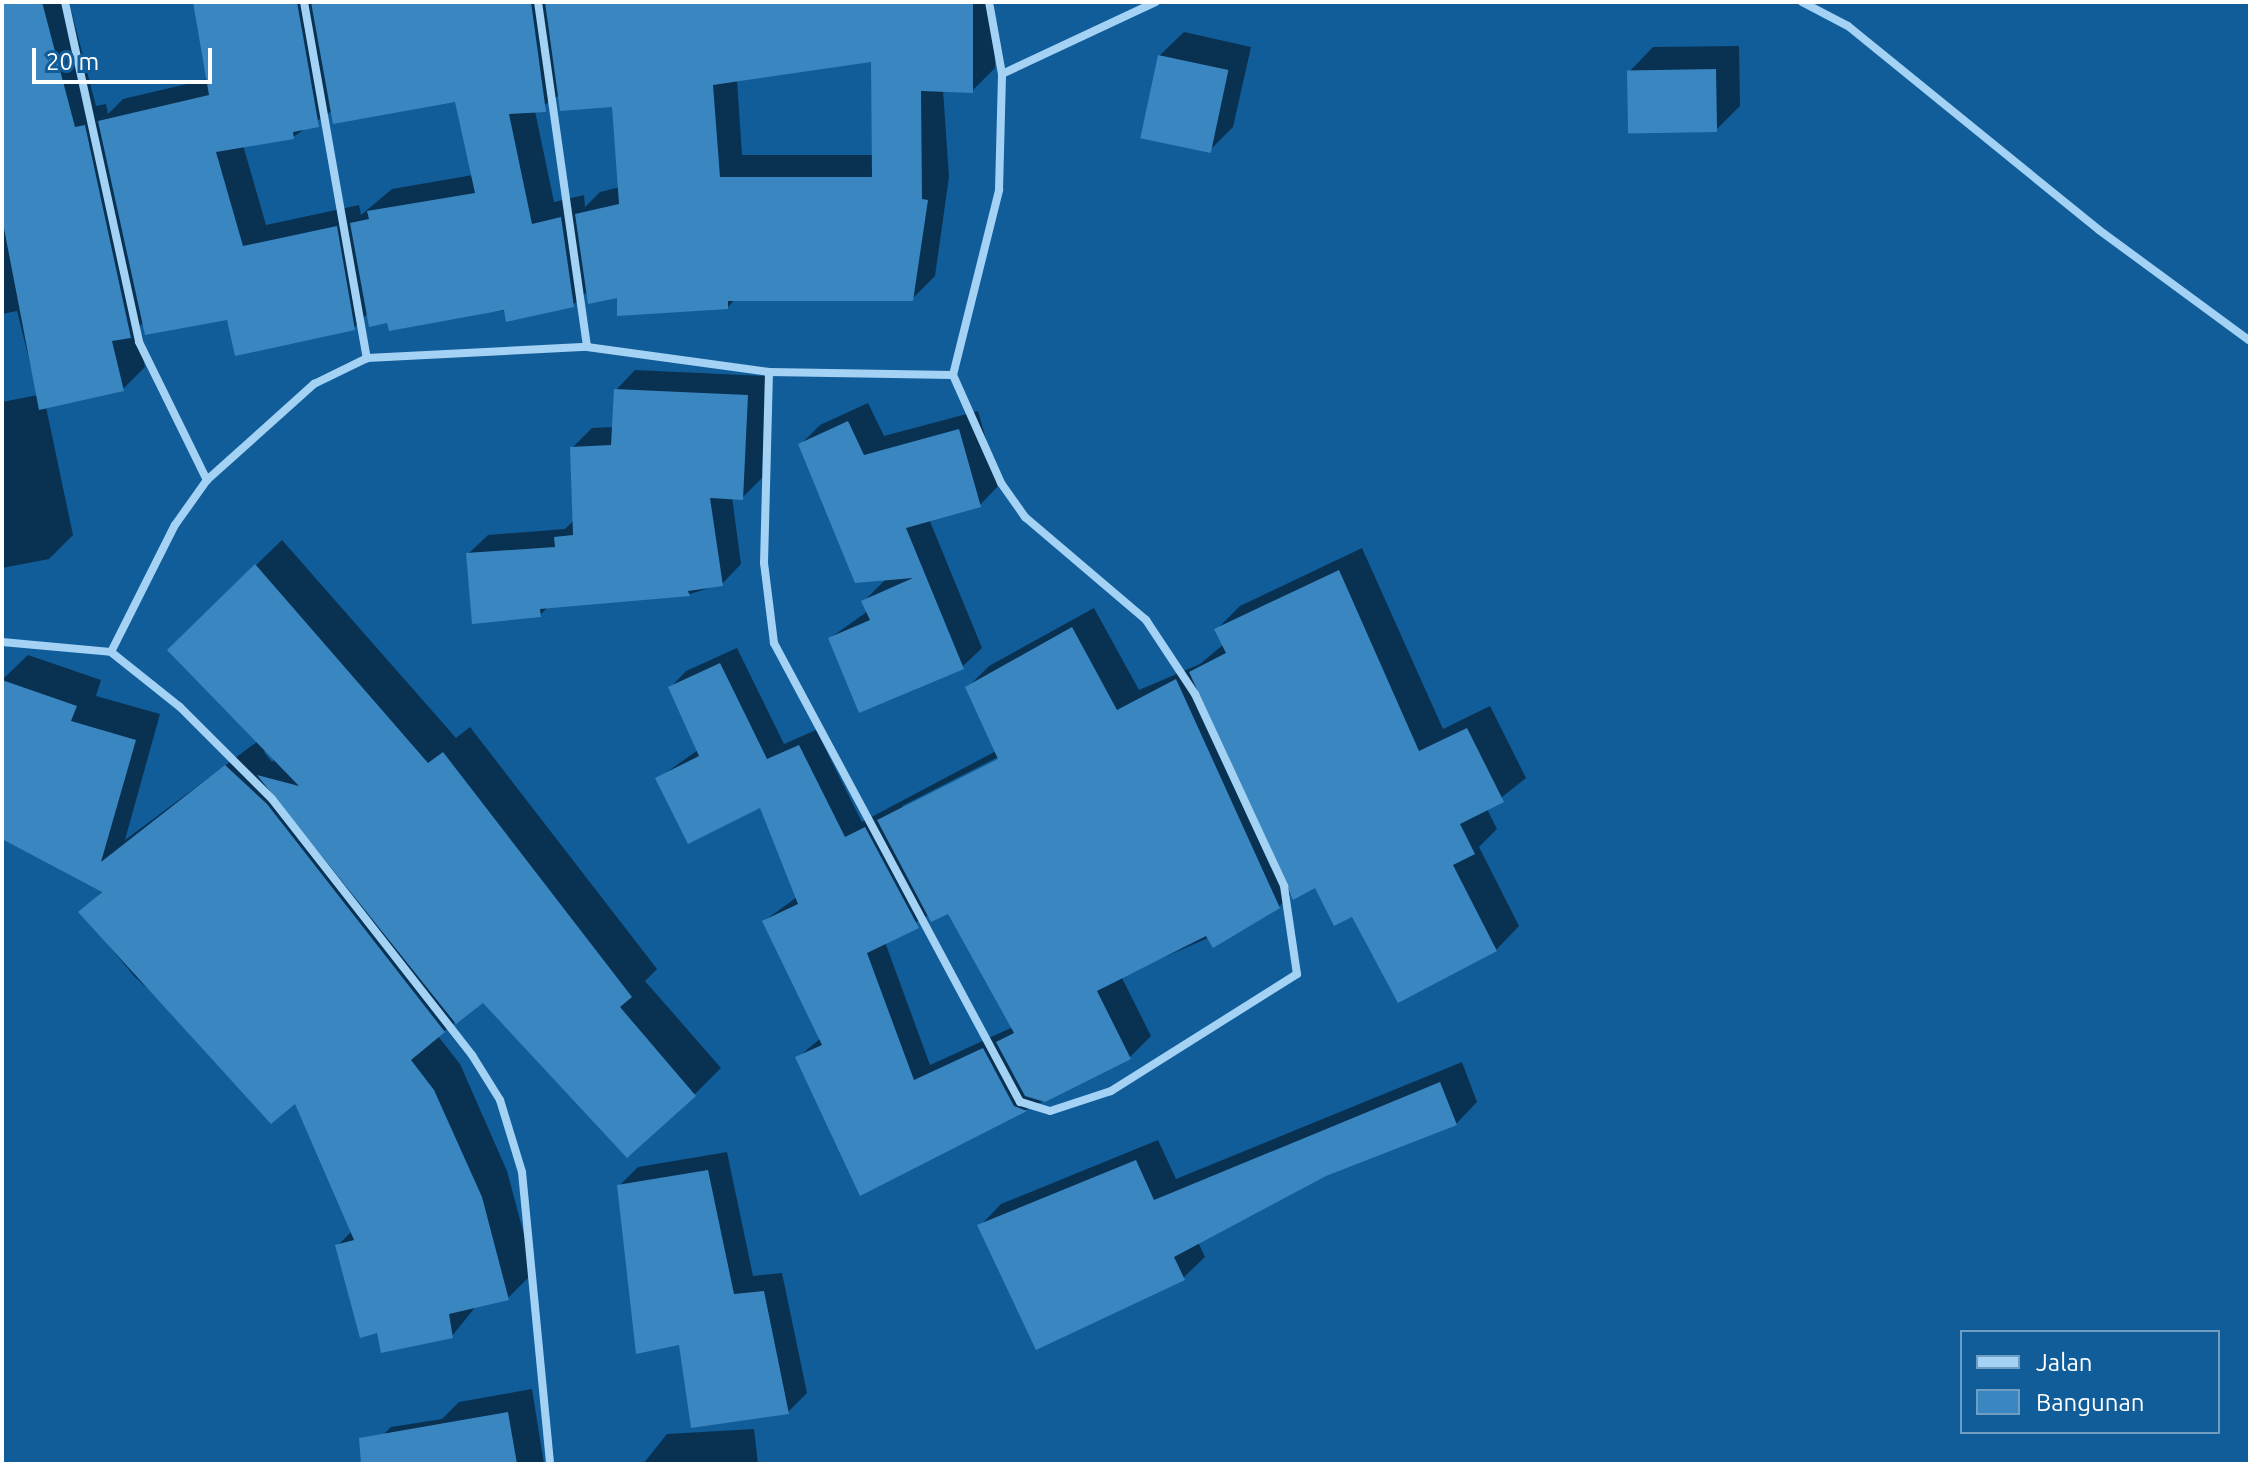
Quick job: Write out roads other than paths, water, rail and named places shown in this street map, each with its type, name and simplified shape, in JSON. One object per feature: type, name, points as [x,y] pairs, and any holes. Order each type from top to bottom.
[{"type":"street","points":[[65,2],[139,342],[207,480]]},
{"type":"street","points":[[304,2],[367,358]]},
{"type":"street","points":[[538,2],[587,347]]},
{"type":"street","points":[[769,372],[764,563],[774,643],[1005,1083],[1020,1102],[1050,1111],[1111,1091],[1269,997],[1297,974],[1296,942],[1284,886],[1195,694],[1146,620],[1025,517],[1001,483],[953,375],[999,190],[1002,74],[989,2]]},
{"type":"street","points":[[1002,74],[1156,2]]},
{"type":"street","points":[[1802,2],[1848,26],[2099,230],[2250,341]]},
{"type":"street","points":[[111,652],[175,525],[207,480],[291,401],[367,358],[587,347],[769,372],[953,375]]},
{"type":"street","points":[[2,642],[111,652],[180,707],[272,799],[500,1100],[522,1172],[550,1464]]}]
